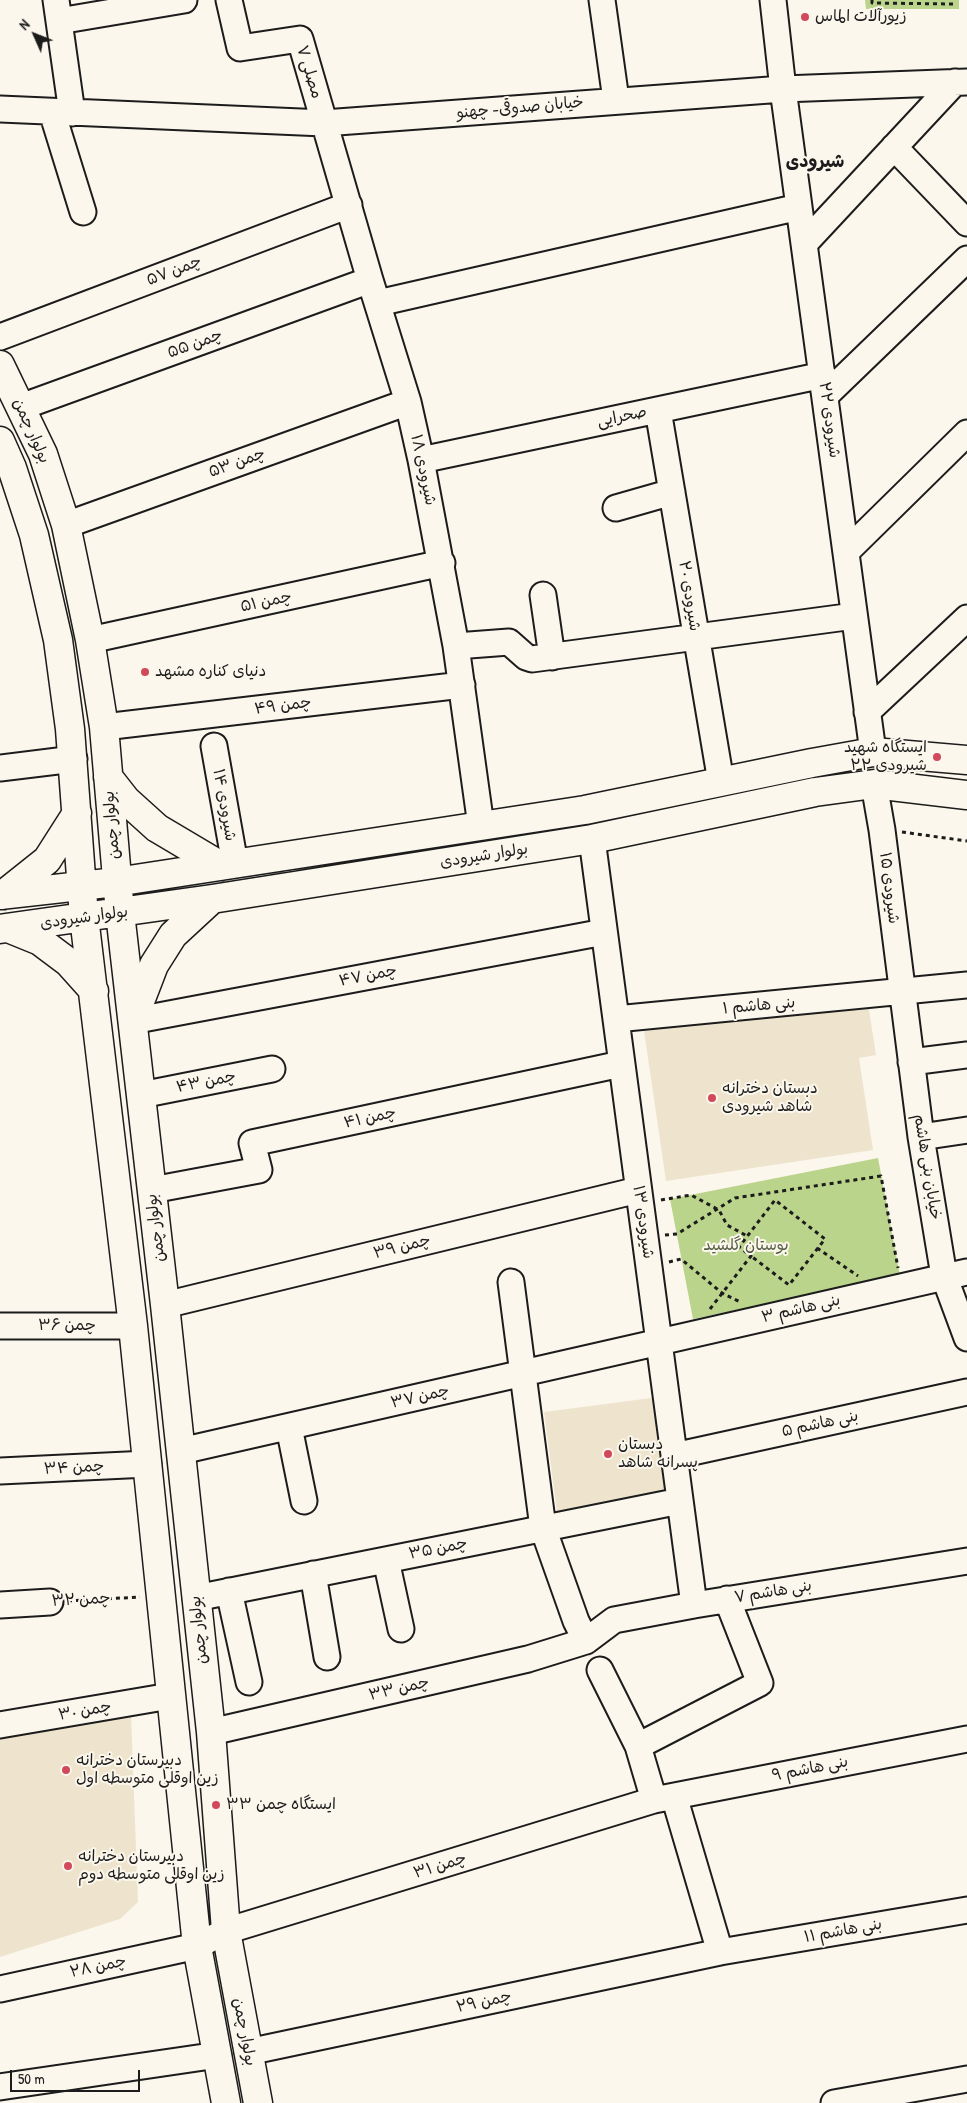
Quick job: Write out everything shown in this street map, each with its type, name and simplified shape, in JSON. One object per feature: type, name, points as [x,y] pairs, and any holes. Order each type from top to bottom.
[{"type":"main road","name":"بولوار چمن","points":[[0,366],[43,454],[66,524],[90,640],[104,727],[116,882],[165,1305],[210,1732],[226,1931],[258,2103]]},
{"type":"main road","name":"بولوار چمن","points":[[0,441],[12,468],[34,535],[58,640],[74,759],[84,917],[133,1326],[196,1946],[226,2103]]},
{"type":"main road","name":"بولوار شیرودی","points":[[2,895],[116,882],[585,810],[873,752],[967,760]]},
{"type":"main road","points":[[108,777],[126,800],[157,828],[228,865]]},
{"type":"main road","name":"بولوار شیرودی","points":[[4,929],[212,899],[592,839],[814,792],[874,784],[967,795]]},
{"type":"main road","points":[[2,895],[47,860],[77,813]]},
{"type":"main road","points":[[132,1021],[154,965],[173,935],[212,899]]},
{"type":"main road","points":[[4,929],[40,941],[68,962],[94,991]]},
{"type":"street","points":[[83,212],[62,112],[57,10],[184,0]]},
{"type":"street","name":"مصلی ۷","points":[[229,0],[240,48],[300,38],[324,124]]},
{"type":"street","points":[[602,0],[616,100]]},
{"type":"street","name":"شیرودی ۲۲","points":[[773,0],[783,88],[873,752]]},
{"type":"street","points":[[804,244],[894,147],[961,82]]},
{"type":"street","name":"خیابان صدوقی- چهنو","points":[[0,109],[324,124],[783,88],[961,82]]},
{"type":"street","name":"شیرودی ۱۸","points":[[324,124],[408,402],[422,460],[456,646],[481,826]]},
{"type":"street","points":[[894,147],[967,223]]},
{"type":"street","name":"چمن ۵۷","points":[[0,337],[349,205]]},
{"type":"street","name":"چمن ۵۵","points":[[21,407],[374,291],[799,207]]},
{"type":"street","points":[[824,385],[967,259]]},
{"type":"street","name":"صحرایی","points":[[422,460],[658,410],[824,385]]},
{"type":"street","name":"چمن ۵۳","points":[[66,524],[408,402]]},
{"type":"street","name":"شیرودی ۲۰","points":[[658,410],[721,782]]},
{"type":"street","points":[[846,552],[967,434]]},
{"type":"street","points":[[616,508],[672,492]]},
{"type":"street","name":"چمن ۵۱","points":[[90,640],[442,563]]},
{"type":"street","points":[[544,595],[552,656]]},
{"type":"street","points":[[456,646],[507,642],[511,643],[529,659],[854,616]]},
{"type":"street","points":[[868,712],[967,618]]},
{"type":"street","name":"چمن ۴۹","points":[[104,727],[462,685]]},
{"type":"street","name":"شیرودی ۱۴","points":[[214,746],[228,865]]},
{"type":"street","points":[[0,768],[74,759]]},
{"type":"street","name":"شیرودی ۱۵","points":[[874,784],[882,830],[902,992]]},
{"type":"street","name":"شیرودی ۱۳","points":[[592,839],[694,1605]]},
{"type":"street","name":"چمن ۴۷","points":[[132,1021],[604,932]]},
{"type":"street","name":"بنی هاشم ۱","points":[[616,1019],[967,985]]},
{"type":"street","name":"خیابان بنی هاشم","points":[[902,992],[921,1137],[956,1274],[967,1338]]},
{"type":"street","points":[[911,1062],[967,1056]]},
{"type":"street","name":"چمن ۴۱","points":[[152,1190],[259,1170],[252,1143],[621,1064]]},
{"type":"street","name":"چمن ۴۳","points":[[141,1095],[272,1069]]},
{"type":"street","points":[[921,1137],[967,1130]]},
{"type":"street","name":"چمن ۳۹","points":[[165,1305],[639,1196]]},
{"type":"street","name":"بنی هاشم ۳","points":[[659,1342],[956,1274]]},
{"type":"street","points":[[511,1282],[542,1528],[576,1621],[586,1641]]},
{"type":"street","name":"چمن ۳۶","points":[[0,1326],[133,1326]]},
{"type":"street","name":"چمن ۳۷","points":[[180,1451],[659,1342]]},
{"type":"street","name":"بنی هاشم ۵","points":[[674,1456],[967,1392]]},
{"type":"street","points":[[289,1427],[304,1501]]},
{"type":"street","name":"چمن ۳۴","points":[[0,1471],[148,1464]]},
{"type":"street","name":"چمن ۳۵","points":[[196,1598],[680,1501]]},
{"type":"street","points":[[386,1560],[401,1630]]},
{"type":"street","name":"بنی هاشم ۷","points":[[586,1641],[614,1620],[727,1599],[967,1561]]},
{"type":"street","points":[[313,1574],[327,1657]]},
{"type":"street","points":[[230,1592],[249,1682]]},
{"type":"street","points":[[638,1746],[760,1683],[727,1599]]},
{"type":"street","name":"چمن ۳۲","points":[[0,1605],[50,1602]]},
{"type":"street","name":"چمن ۳۳","points":[[210,1732],[528,1659],[586,1641]]},
{"type":"street","points":[[600,1670],[664,1798],[720,1952]]},
{"type":"street","name":"چمن ۳۰","points":[[0,1725],[170,1696]]},
{"type":"street","name":"بنی هاشم ۹","points":[[664,1798],[967,1739]]},
{"type":"street","name":"چمن ۳۱","points":[[196,1946],[226,1931],[664,1798]]},
{"type":"street","name":"بنی هاشم ۱۱","points":[[720,1952],[967,1910]]},
{"type":"street","name":"چمن ۲۸","points":[[0,1989],[196,1946]]},
{"type":"street","name":"چمن ۲۹","points":[[248,2052],[720,1952]]},
{"type":"street","points":[[0,2087],[218,2054]]},
{"type":"street","points":[[834,2103],[967,2079]]},
{"type":"path","points":[[872,0],[872,3],[928,2],[953,4],[953,0]]},
{"type":"path","points":[[908,0],[912,3]]},
{"type":"path","points":[[882,830],[967,841]]},
{"type":"path","points":[[645,1238],[677,1234],[701,1218],[719,1210],[735,1198],[881,1176],[900,1276]]},
{"type":"path","points":[[775,1200],[825,1238],[789,1285],[739,1246],[775,1200],[776,1192]]},
{"type":"path","points":[[639,1196],[691,1195],[719,1210],[727,1225],[747,1236]]},
{"type":"path","points":[[818,1248],[868,1283],[872,1293]]},
{"type":"path","points":[[706,1332],[703,1318],[751,1256]]},
{"type":"path","points":[[649,1266],[681,1259],[722,1293],[752,1308],[755,1320]]},
{"type":"path","name":"چمن ۳۲","points":[[50,1602],[161,1596]]},
{"type":"shaded area","points":[[867,997],[876,1055],[859,1058],[873,1150],[666,1181],[644,1031]]},
{"type":"shaded area","name":"دبستان پسرانه شاهد","points":[[659,1397],[671,1497],[557,1512],[544,1412]]},
{"type":"shaded area","points":[[131,1714],[138,1902],[120,1919],[0,1957],[0,1737]]},
{"type":"green space","points":[[865,0],[959,0],[959,9],[866,9]]},
{"type":"green space","name":"بوستان گلشید","points":[[878,1158],[900,1276],[693,1319],[670,1199]]},
{"type":"place","name":"زیورآلات الماس","points":[[805,17]]},
{"type":"place","name":"دنیای کناره مشهد","points":[[145,672]]},
{"type":"place","name":"ایستگاه شهید شیرودی ۲۲","points":[[937,757]]},
{"type":"place","name":"دبستان دخترانه شاهد شیرودی","points":[[712,1098]]},
{"type":"place","name":"دبستان پسرانه شاهد","points":[[608,1454]]},
{"type":"place","name":"دبیرستان دخترانه زین اوقلی متوسطه اول","points":[[66,1770]]},
{"type":"place","name":"ایستگاه چمن ۳۳","points":[[216,1805]]},
{"type":"place","name":"دبیرستان دخترانه زین اوقلی متوسطه دوم","points":[[68,1866]]},
{"type":"district","name":"شیرودی","points":[[815,162]]}]
